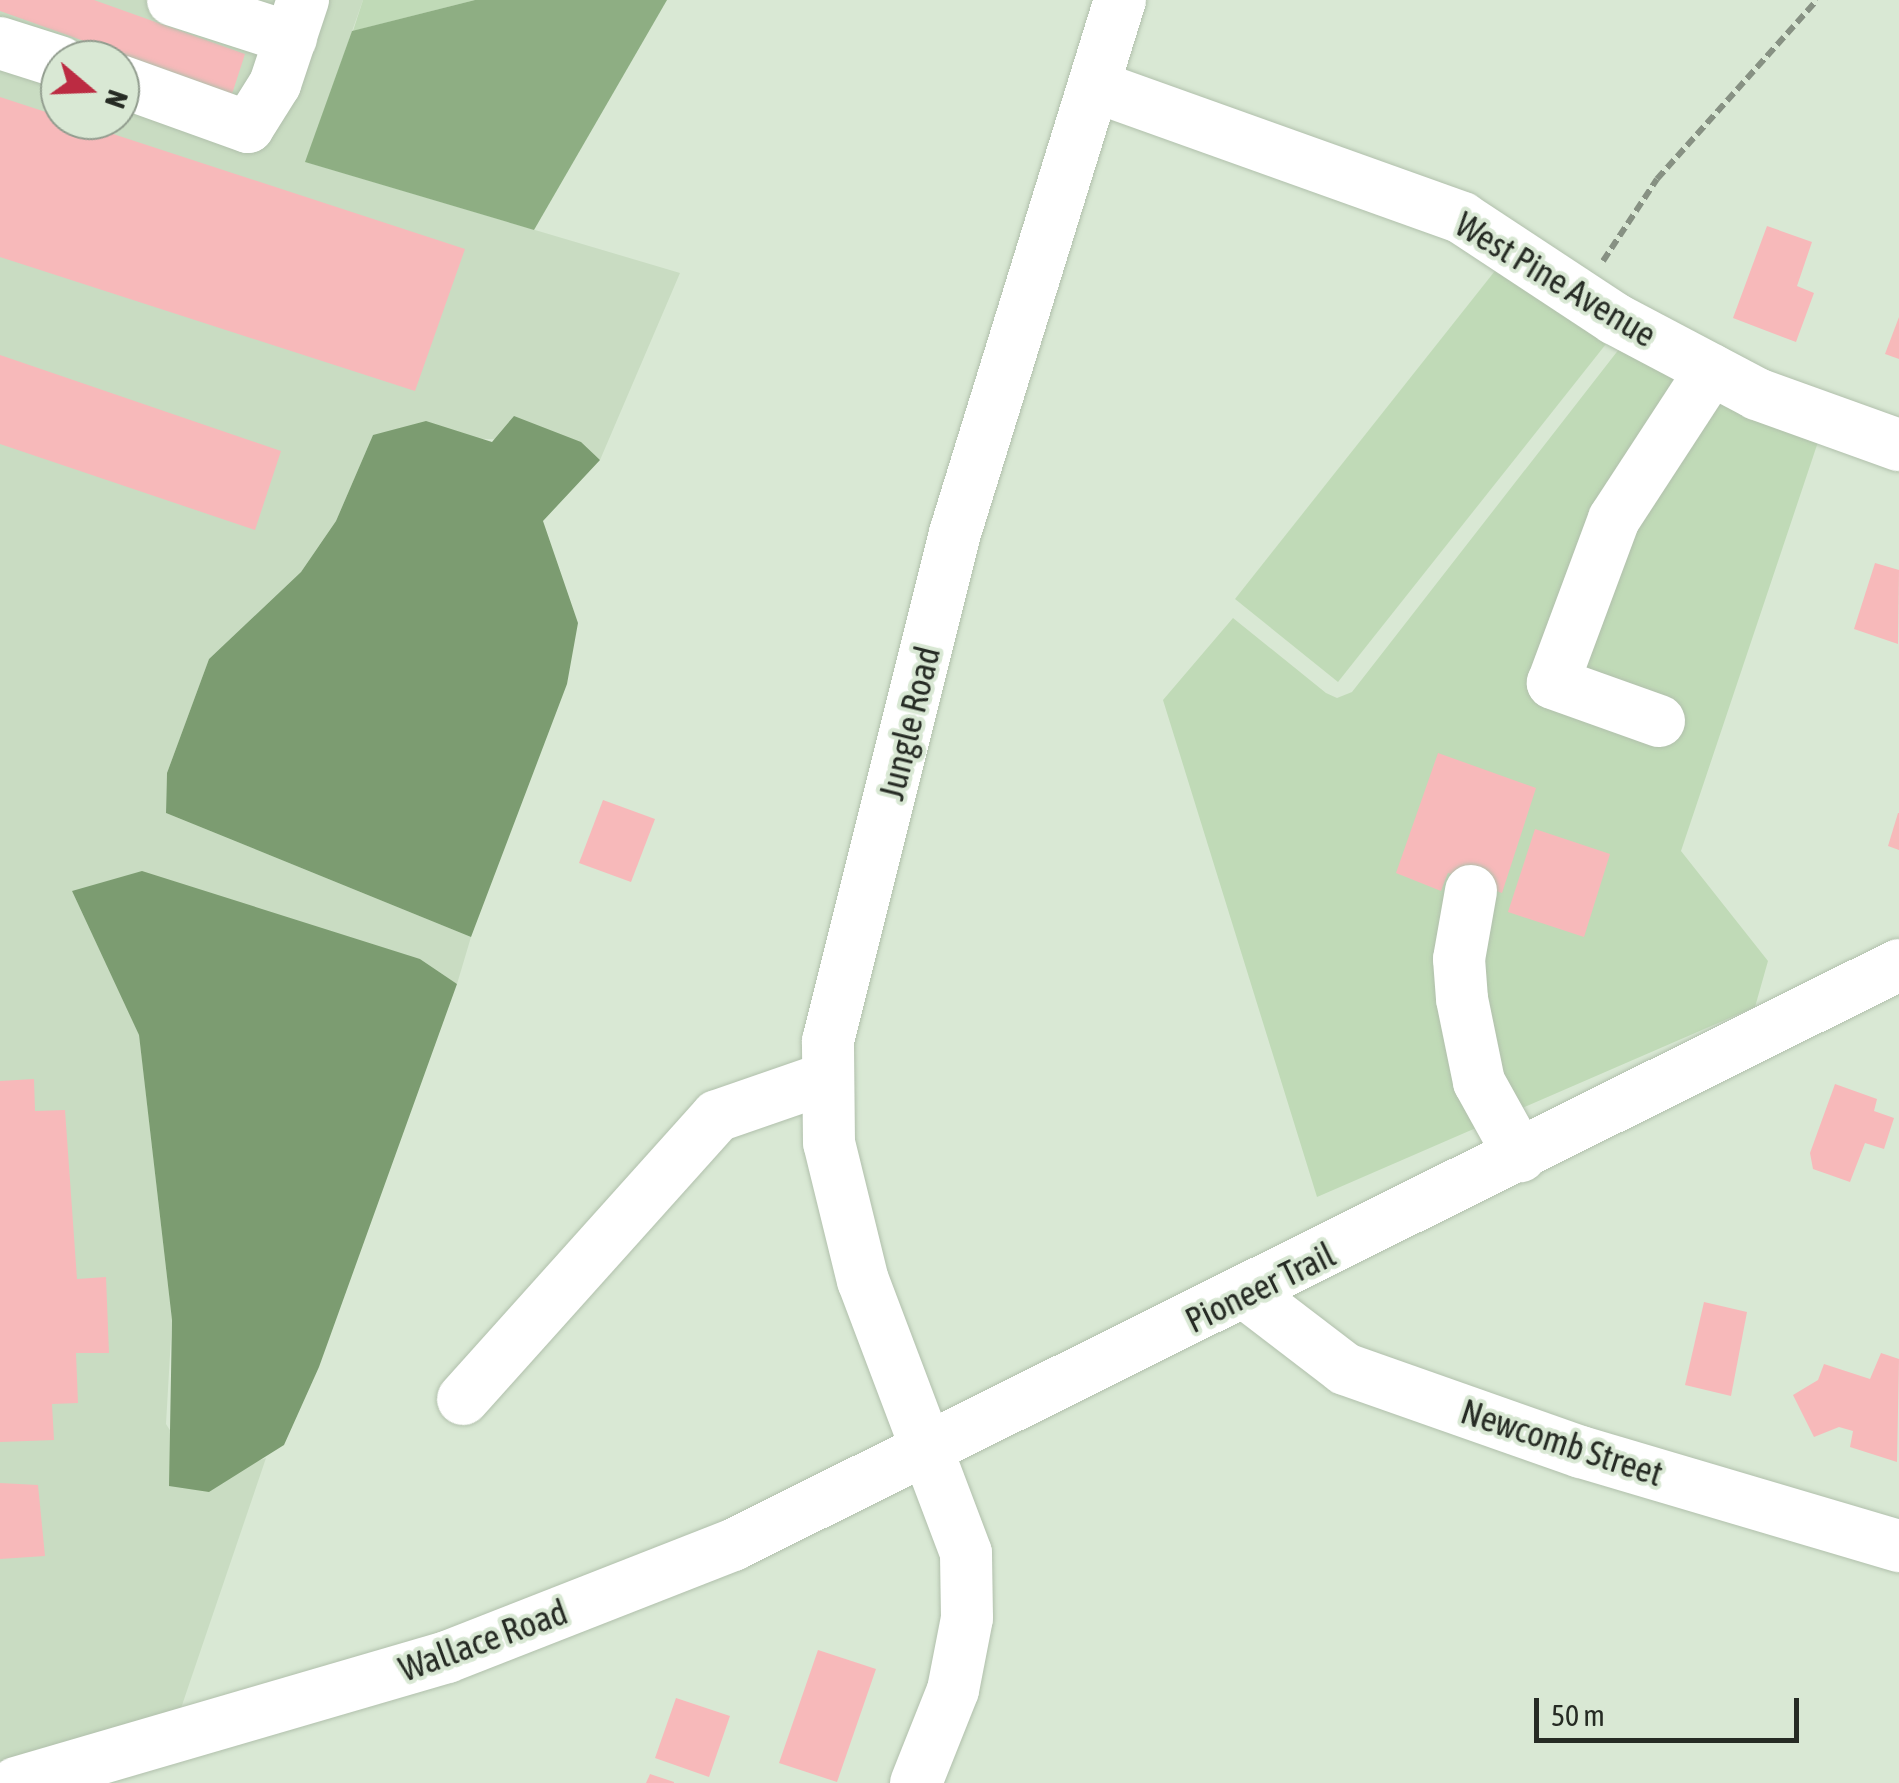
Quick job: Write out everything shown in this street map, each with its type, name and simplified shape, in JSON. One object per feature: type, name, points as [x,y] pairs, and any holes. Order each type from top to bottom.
[{"type":"street","points":[[140,88],[248,127],[264,108],[297,19],[173,0]]},
{"type":"street","name":"Jungle Road","points":[[931,1448],[863,1280],[829,1143],[828,1041],[956,533],[1120,0]]},
{"type":"street","points":[[0,43],[40,56]]},
{"type":"street","name":"West Pine Avenue","points":[[1094,86],[1462,218],[1615,319],[1757,394],[1899,445]]},
{"type":"street","points":[[1659,722],[1554,684],[1614,519],[1711,370]]},
{"type":"street","points":[[1471,890],[1459,959],[1462,999],[1479,1082],[1520,1156]]},
{"type":"street","name":"Pioneer Trail","points":[[931,1448],[1247,1294],[1899,965]]},
{"type":"street","points":[[463,1399],[716,1116],[827,1078]]},
{"type":"street","name":"Newcomb Street","points":[[1247,1294],[1345,1369],[1580,1452],[1899,1546]]},
{"type":"street","points":[[916,1783],[954,1690],[968,1618],[966,1553],[931,1448]]},
{"type":"street","name":"Wallace Road","points":[[16,1783],[447,1657],[733,1544],[931,1448]]},
{"type":"path","points":[[1598,268],[1657,179],[1817,0]]},
{"type":"shaded area","points":[[0,0],[363,0],[306,162],[680,273],[600,460],[580,442],[373,435],[336,521],[301,572],[209,659],[167,773],[166,813],[471,937],[457,984],[420,959],[72,891],[139,1034],[172,1320],[166,1424],[209,1492],[238,1468],[266,1458],[178,1717],[0,1768]]},
{"type":"shaded area","points":[[363,0],[475,0],[353,31]]},
{"type":"shaded area","points":[[475,0],[667,0],[534,230],[305,162],[352,31]]},
{"type":"shaded area","points":[[1502,262],[1606,344],[1338,682],[1235,599]]},
{"type":"shaded area","points":[[1623,344],[1820,436],[1681,851],[1768,961],[1755,1007],[1317,1197],[1163,700],[1233,618],[1326,693],[1337,698],[1352,692]]},
{"type":"shaded area","points":[[514,416],[581,442],[600,460],[543,521],[578,623],[567,684],[471,937],[166,813],[167,773],[209,659],[301,572],[336,521],[373,435],[426,421],[492,442]]},
{"type":"shaded area","points":[[142,871],[420,959],[457,984],[319,1367],[284,1445],[209,1492],[169,1486],[172,1320],[139,1035],[72,891]]},
{"type":"building","points":[[0,0],[94,0],[245,54],[232,94],[140,61],[140,40],[81,40],[0,11]]},
{"type":"building","points":[[0,97],[40,110],[40,140],[132,140],[465,249],[415,391],[0,257]]},
{"type":"building","points":[[1767,226],[1812,242],[1797,286],[1814,293],[1796,342],[1733,318]]},
{"type":"building","points":[[1899,317],[1899,359],[1885,354]]},
{"type":"building","points":[[0,355],[281,451],[255,530],[0,444]]},
{"type":"building","points":[[1875,563],[1899,570],[1898,644],[1854,629]]},
{"type":"building","points":[[1438,753],[1536,788],[1502,893],[1448,873],[1441,891],[1396,873]]},
{"type":"building","points":[[603,800],[655,819],[631,882],[579,863]]},
{"type":"building","points":[[1899,813],[1899,850],[1888,846]]},
{"type":"building","points":[[1535,829],[1610,854],[1584,937],[1508,912]]},
{"type":"building","points":[[34,1079],[35,1111],[65,1110],[77,1279],[106,1277],[109,1353],[76,1353],[78,1403],[52,1404],[54,1440],[0,1442],[0,1081]]},
{"type":"building","points":[[1835,1084],[1877,1099],[1874,1111],[1894,1118],[1884,1149],[1865,1143],[1850,1182],[1813,1169],[1810,1153]]},
{"type":"building","points":[[1704,1302],[1747,1312],[1731,1396],[1685,1385]]},
{"type":"building","points":[[1881,1353],[1899,1359],[1897,1462],[1850,1447],[1853,1431],[1839,1427],[1814,1437],[1793,1395],[1818,1380],[1824,1364],[1870,1379]]},
{"type":"building","points":[[0,1483],[38,1485],[45,1556],[0,1559]]},
{"type":"building","points":[[818,1650],[876,1669],[837,1782],[779,1763]]},
{"type":"building","points":[[676,1698],[730,1716],[709,1777],[655,1758]]},
{"type":"building","points":[[650,1774],[674,1782],[674,1783],[646,1783]]}]
